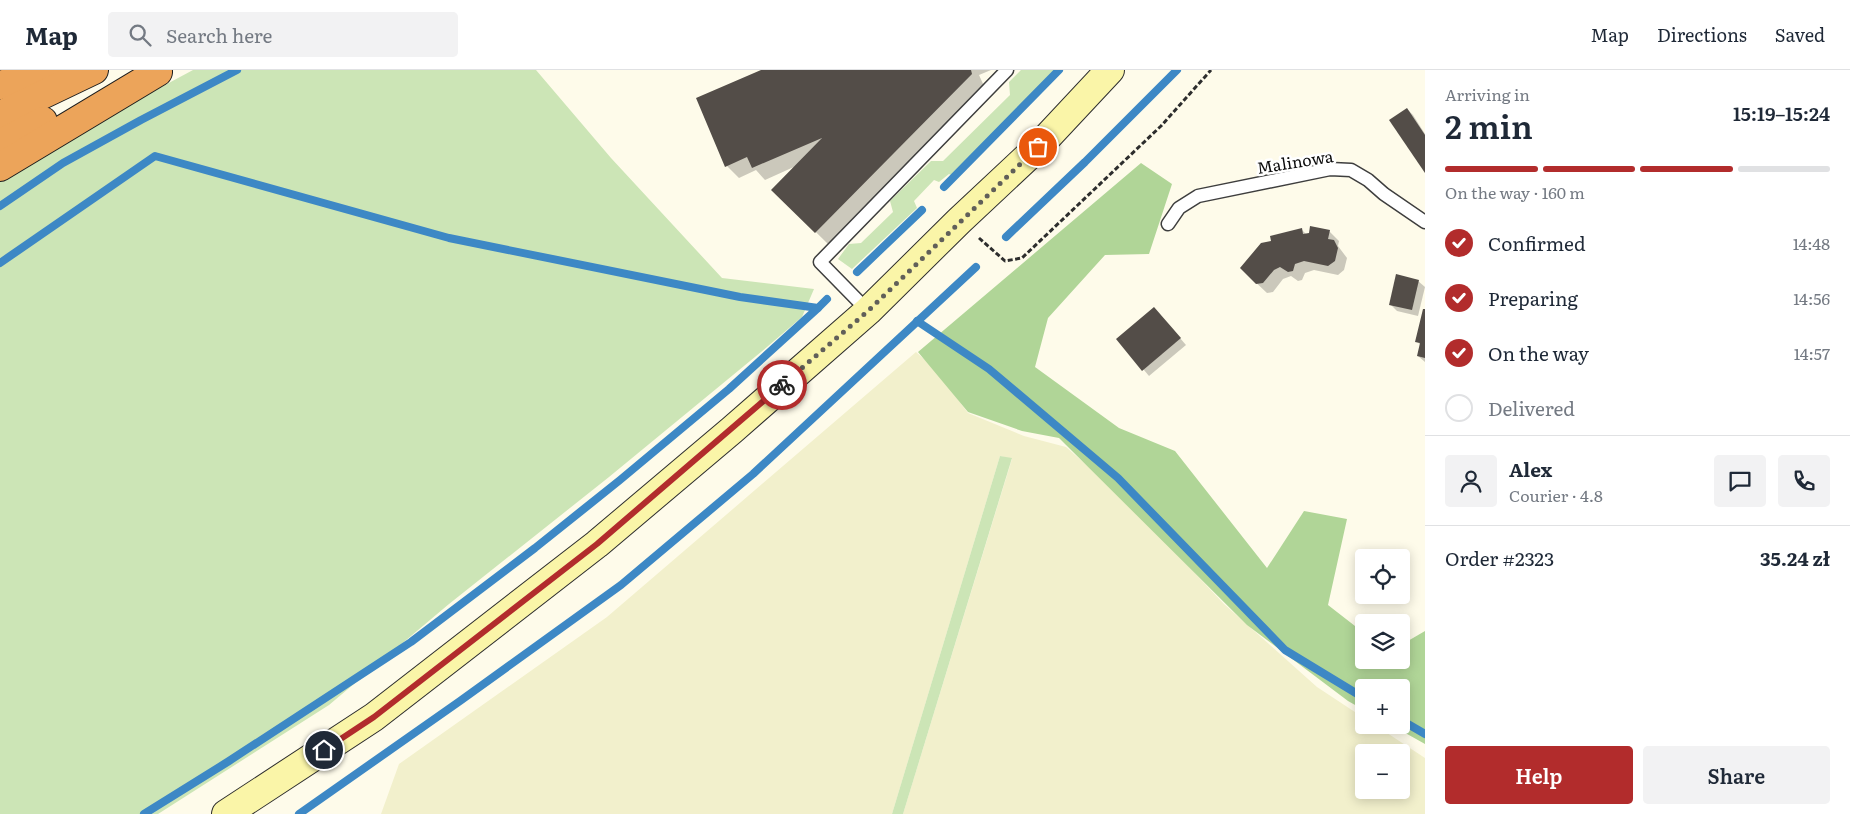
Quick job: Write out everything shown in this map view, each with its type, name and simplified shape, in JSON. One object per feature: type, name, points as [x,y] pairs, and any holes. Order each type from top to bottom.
[{"type":"highway","points":[[0,85],[54,70]]},
{"type":"highway","points":[[0,115],[94,70]]},
{"type":"highway","points":[[0,144],[62,111],[160,71]]},
{"type":"highway","points":[[0,167],[160,71]]},
{"type":"main road","points":[[226,814],[374,717],[597,544],[732,430],[868,311],[1038,147],[1110,70]]},
{"type":"lane","points":[[868,311],[820,262],[1007,70]]},
{"type":"lane","name":"Malinowa","points":[[1168,224],[1179,208],[1198,196],[1330,168],[1351,170],[1368,180],[1384,194],[1425,222]]},
{"type":"path","points":[[960,221],[1005,262],[1022,258],[1161,126],[1211,70]]},
{"type":"shaded area","points":[[916,352],[935,369],[968,413],[1024,436],[1066,447],[1122,496],[1224,604],[1317,687],[1355,712],[1355,734],[1389,734],[1404,744],[1355,744],[1355,799],[1410,799],[1410,748],[1425,758],[1425,814],[903,814],[1012,459],[1000,456],[892,814],[381,814],[399,764],[607,617]]},
{"type":"green space","points":[[193,70],[536,70],[611,158],[722,278],[814,289],[802,317],[609,477],[449,604],[329,705],[158,814],[0,814],[0,177],[57,143]]},
{"type":"green space","points":[[1021,70],[1055,70],[953,176],[949,174],[939,182],[934,180],[914,201],[917,208],[852,269],[838,259],[849,244],[861,243],[893,212],[890,201],[931,161],[943,161],[1010,95],[1009,82]]},
{"type":"green space","points":[[1141,163],[1172,184],[1149,254],[1105,255],[1048,318],[1035,367],[1119,428],[1175,451],[1267,568],[1304,511],[1347,519],[1328,605],[1355,626],[1355,669],[1410,669],[1410,640],[1425,631],[1425,744],[1407,734],[1410,734],[1410,679],[1355,679],[1355,705],[1348,701],[1247,625],[1059,438],[1022,431],[968,412],[918,352]]},
{"type":"green space","points":[[1000,456],[1012,458],[903,814],[892,814]]},
{"type":"building","points":[[761,70],[971,70],[972,74],[815,233],[771,190],[822,138],[752,168],[747,157],[725,167],[696,98]]},
{"type":"building","points":[[1407,108],[1425,135],[1425,173],[1389,120]]},
{"type":"building","points":[[1310,226],[1330,230],[1328,239],[1334,240],[1338,248],[1335,261],[1328,266],[1304,261],[1295,264],[1293,271],[1288,272],[1280,267],[1274,270],[1263,283],[1256,284],[1240,268],[1261,243],[1271,241],[1270,236],[1302,228],[1303,234],[1309,233]]},
{"type":"building","points":[[1396,274],[1419,280],[1412,310],[1389,305]]},
{"type":"building","points":[[1154,307],[1181,338],[1142,371],[1116,339]]},
{"type":"building","points":[[1423,309],[1425,309],[1425,358],[1417,356],[1420,343],[1415,342]]},
{"type":"waterway","points":[[0,206],[63,163],[237,70]]},
{"type":"waterway","points":[[944,187],[1059,70]]},
{"type":"waterway","points":[[1006,237],[1085,162],[1177,70]]},
{"type":"waterway","points":[[0,263],[155,156],[449,238],[740,297],[818,308],[827,299]]},
{"type":"waterway","points":[[857,272],[922,210]]},
{"type":"waterway","points":[[299,814],[621,585],[753,474],[976,267]]},
{"type":"waterway","points":[[144,814],[411,642],[535,548],[620,480],[729,389],[818,308]]},
{"type":"waterway","points":[[917,321],[989,369],[1118,478],[1285,650],[1355,693]]},
{"type":"waterway","points":[[1410,725],[1425,734]]},
{"type":"way so far","points":[[782,385],[868,311],[1038,147]]},
{"type":"route","points":[[324,750],[374,717],[597,544],[732,430],[782,385]]}]
